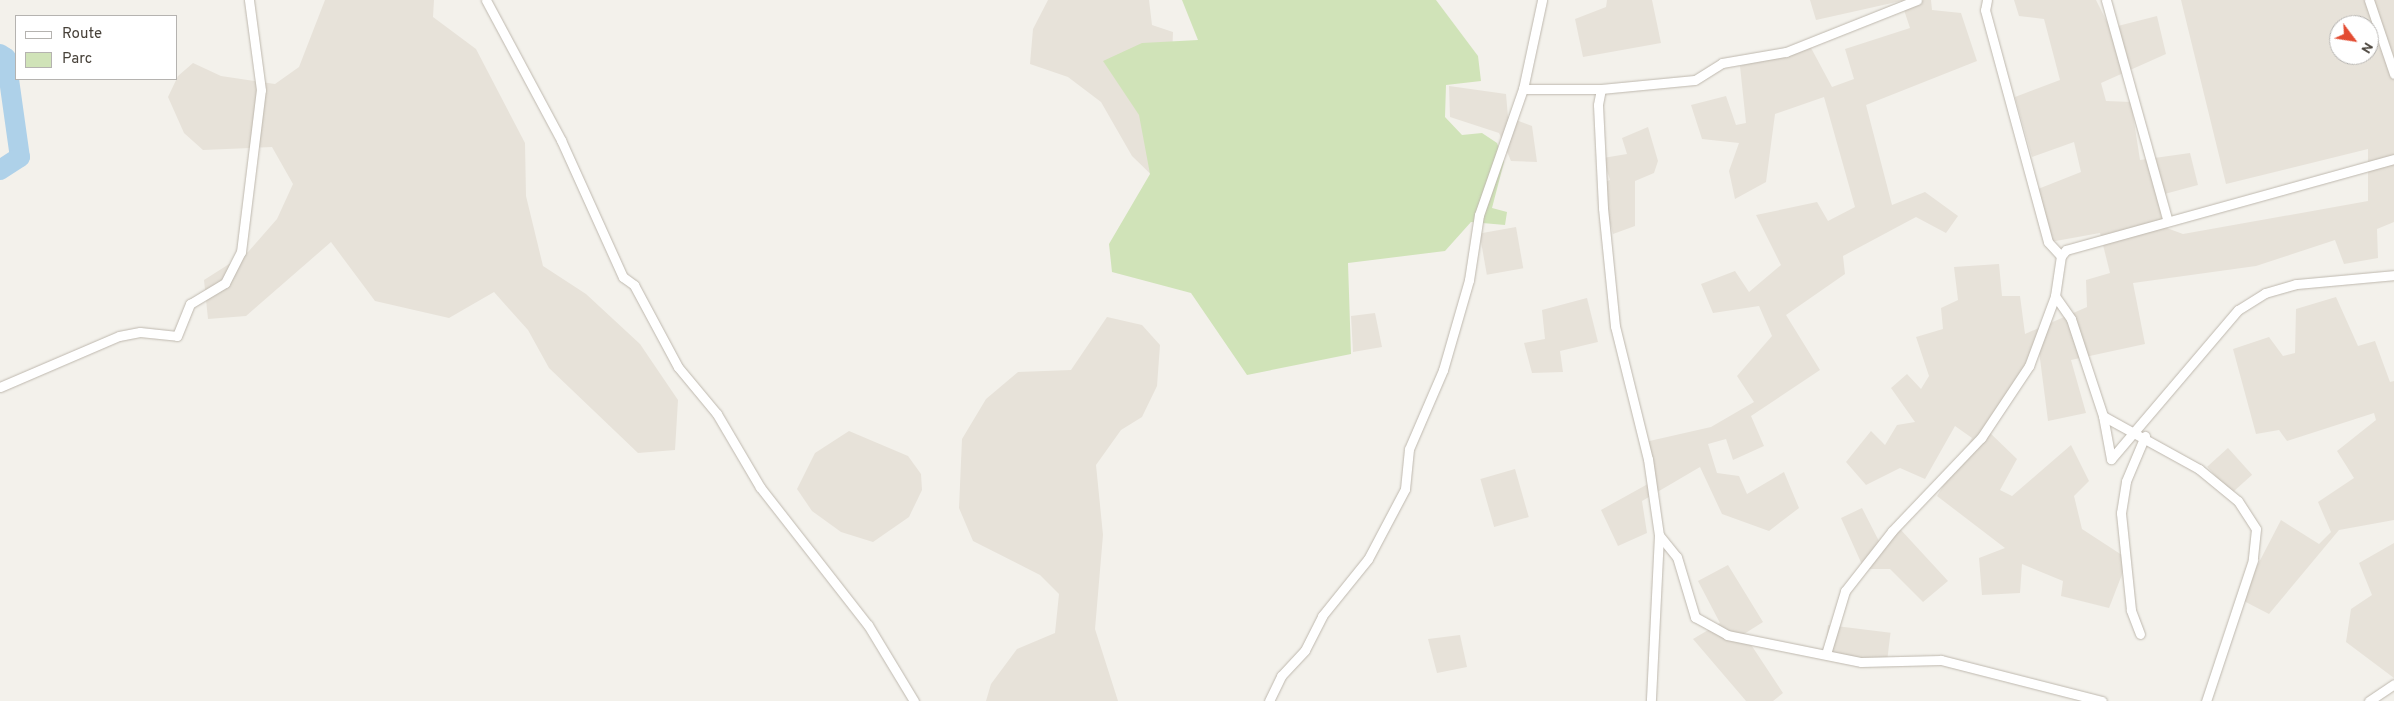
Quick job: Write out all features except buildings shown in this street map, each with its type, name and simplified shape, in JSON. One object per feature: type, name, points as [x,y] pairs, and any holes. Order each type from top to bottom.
[{"type":"street","points":[[0,387],[119,336],[140,332],[177,336],[190,304],[224,283],[240,252],[248,167],[261,90],[249,0]]},
{"type":"street","points":[[486,0],[561,140],[622,276],[634,285],[678,367],[717,414],[760,487],[868,625],[914,701]]},
{"type":"street","points":[[1269,701],[1281,676],[1305,650],[1322,616],[1368,558],[1405,489],[1409,449],[1443,370],[1469,280],[1479,215],[1523,89],[1542,0]]},
{"type":"street","points":[[1523,89],[1601,89],[1695,80],[1722,63],[1786,52],[1917,0]]},
{"type":"street","points":[[1987,0],[1986,10],[2048,242],[2061,256]]},
{"type":"street","points":[[2106,0],[2167,219]]},
{"type":"street","points":[[2369,0],[2394,74]]},
{"type":"street","points":[[1601,89],[1598,105],[1603,208],[1615,326],[1644,441],[1659,535],[1651,701]]},
{"type":"street","points":[[1826,654],[1845,591],[1892,531],[1980,438],[2029,366],[2055,296],[2061,256],[2066,250],[2167,219],[2394,159]]},
{"type":"street","points":[[2055,296],[2071,320],[2104,416],[2111,459],[2141,434],[2216,333],[2238,310],[2265,293],[2296,284],[2394,275]]},
{"type":"street","points":[[2104,416],[2141,434],[2199,469],[2238,501],[2256,529],[2253,560],[2206,701]]},
{"type":"street","points":[[2140,634],[2131,610],[2121,513],[2126,481],[2141,434]]},
{"type":"street","points":[[1659,535],[1677,557],[1695,617],[1727,635],[1862,662],[1941,660],[2102,701]]},
{"type":"street","points":[[2369,701],[2394,684]]},
{"type":"shaded area","points":[[325,0],[434,0],[433,17],[476,49],[525,143],[526,196],[543,266],[586,294],[640,344],[678,400],[675,450],[638,453],[549,368],[528,330],[494,292],[449,318],[375,301],[331,242],[246,316],[208,319],[204,280],[248,252],[277,219],[293,184],[272,147],[203,150],[184,133],[168,97],[176,80],[178,80],[178,76],[193,63],[221,76],[275,84],[299,67]]},
{"type":"shaded area","points":[[1048,0],[1149,0],[1152,25],[1173,32],[1167,190],[1132,156],[1101,102],[1068,77],[1030,64],[1033,29]]},
{"type":"shaded area","points":[[1607,0],[1652,0],[1661,43],[1583,57],[1575,19],[1606,7]]},
{"type":"shaded area","points":[[1810,0],[1931,0],[1932,10],[1961,13],[1977,61],[1866,105],[1892,205],[1925,192],[1958,216],[1946,233],[1916,217],[1843,256],[1845,274],[1786,315],[1820,370],[1751,416],[1764,446],[1733,460],[1726,439],[1708,444],[1717,473],[1739,476],[1747,494],[1784,472],[1799,508],[1769,531],[1722,514],[1700,467],[1642,501],[1647,533],[1618,546],[1601,510],[1655,480],[1645,442],[1711,427],[1754,402],[1737,376],[1772,336],[1759,306],[1713,313],[1701,284],[1735,271],[1749,292],[1781,265],[1756,215],[1817,202],[1828,221],[1855,207],[1824,97],[1775,114],[1766,182],[1735,199],[1729,171],[1739,143],[1702,139],[1691,105],[1726,96],[1736,125],[1746,123],[1740,66],[1810,46],[1832,87],[1854,79],[1845,49],[1910,28],[1901,1],[1816,20]]},
{"type":"shaded area","points":[[2014,0],[2096,0],[2110,28],[2157,16],[2166,54],[2101,83],[2106,101],[2131,102],[2140,160],[2190,153],[2198,185],[2157,196],[2164,227],[2183,234],[2368,201],[2368,149],[2226,184],[2181,0],[2394,0],[2394,222],[2377,229],[2378,258],[2344,264],[2335,240],[2256,266],[2133,283],[2145,344],[2071,360],[2086,413],[2048,421],[2039,351],[1988,431],[2017,459],[2000,490],[2012,496],[2071,445],[2089,481],[2074,496],[2082,529],[2128,559],[2109,608],[2061,596],[2063,581],[2022,564],[2020,593],[1982,595],[1979,558],[2005,548],[1937,496],[1972,438],[1955,426],[1925,479],[1900,468],[1866,485],[1846,462],[1871,431],[1885,445],[1897,425],[1915,422],[1891,388],[1907,374],[1921,389],[1929,376],[1916,337],[1943,329],[1941,308],[1958,300],[1954,267],[1999,264],[2002,296],[2020,296],[2025,334],[2087,307],[2086,280],[2110,273],[2100,233],[2050,242],[2038,189],[2081,172],[2074,142],[2032,157],[2015,97],[2060,80],[2044,19],[2019,16]]},
{"type":"shaded area","points":[[1449,86],[1506,94],[1508,117],[1532,126],[1537,162],[1511,161],[1499,133],[1450,117]]},
{"type":"shaded area","points":[[1648,127],[1658,161],[1654,173],[1635,181],[1635,226],[1613,234],[1600,184],[1610,180],[1603,158],[1627,154],[1622,138]]},
{"type":"shaded area","points":[[1516,227],[1523,268],[1487,275],[1480,233]]},
{"type":"shaded area","points":[[2336,297],[2358,346],[2375,341],[2390,382],[2394,381],[2394,520],[2339,530],[2269,614],[2240,599],[2281,520],[2319,544],[2331,532],[2318,502],[2354,478],[2337,451],[2376,420],[2374,413],[2287,441],[2279,430],[2256,434],[2233,349],[2269,337],[2283,356],[2295,353],[2296,309]]},
{"type":"shaded area","points":[[1587,298],[1598,342],[1560,351],[1563,372],[1532,373],[1524,343],[1545,339],[1542,310]]},
{"type":"shaded area","points":[[1375,313],[1382,347],[1353,352],[1351,316]]},
{"type":"shaded area","points":[[1107,317],[1142,325],[1160,345],[1157,386],[1142,417],[1121,430],[1096,465],[1103,535],[1095,629],[1118,701],[986,701],[991,684],[1017,649],[1055,633],[1059,594],[1040,575],[973,541],[959,508],[962,439],[986,399],[1018,372],[1071,370]]},
{"type":"shaded area","points":[[849,431],[908,456],[921,474],[922,490],[909,517],[873,542],[841,532],[812,511],[797,489],[815,453]]},
{"type":"shaded area","points":[[2228,448],[2252,475],[2231,493],[2207,467]]},
{"type":"shaded area","points":[[1515,469],[1529,517],[1494,527],[1480,479]]},
{"type":"shaded area","points":[[1862,508],[1882,547],[1901,530],[1948,581],[1923,602],[1890,569],[1864,569],[1841,518]]},
{"type":"shaded area","points":[[2394,543],[2394,678],[2346,642],[2351,609],[2372,595],[2359,563]]},
{"type":"shaded area","points":[[1728,565],[1763,622],[1744,634],[1783,693],[1773,701],[1746,701],[1693,639],[1720,623],[1698,581]]},
{"type":"shaded area","points":[[1828,625],[1891,633],[1887,662],[1824,655]]},
{"type":"shaded area","points":[[1460,635],[1467,667],[1437,673],[1428,639]]},
{"type":"green space","points":[[1182,0],[1436,0],[1478,56],[1481,81],[1446,85],[1445,117],[1462,135],[1482,133],[1497,143],[1504,162],[1492,208],[1507,212],[1505,225],[1471,222],[1445,251],[1348,263],[1351,354],[1247,375],[1191,293],[1112,272],[1109,244],[1150,174],[1139,115],[1103,61],[1142,43],[1198,40]]},
{"type":"waterway","points":[[0,54],[6,58],[20,157],[0,170]]}]
